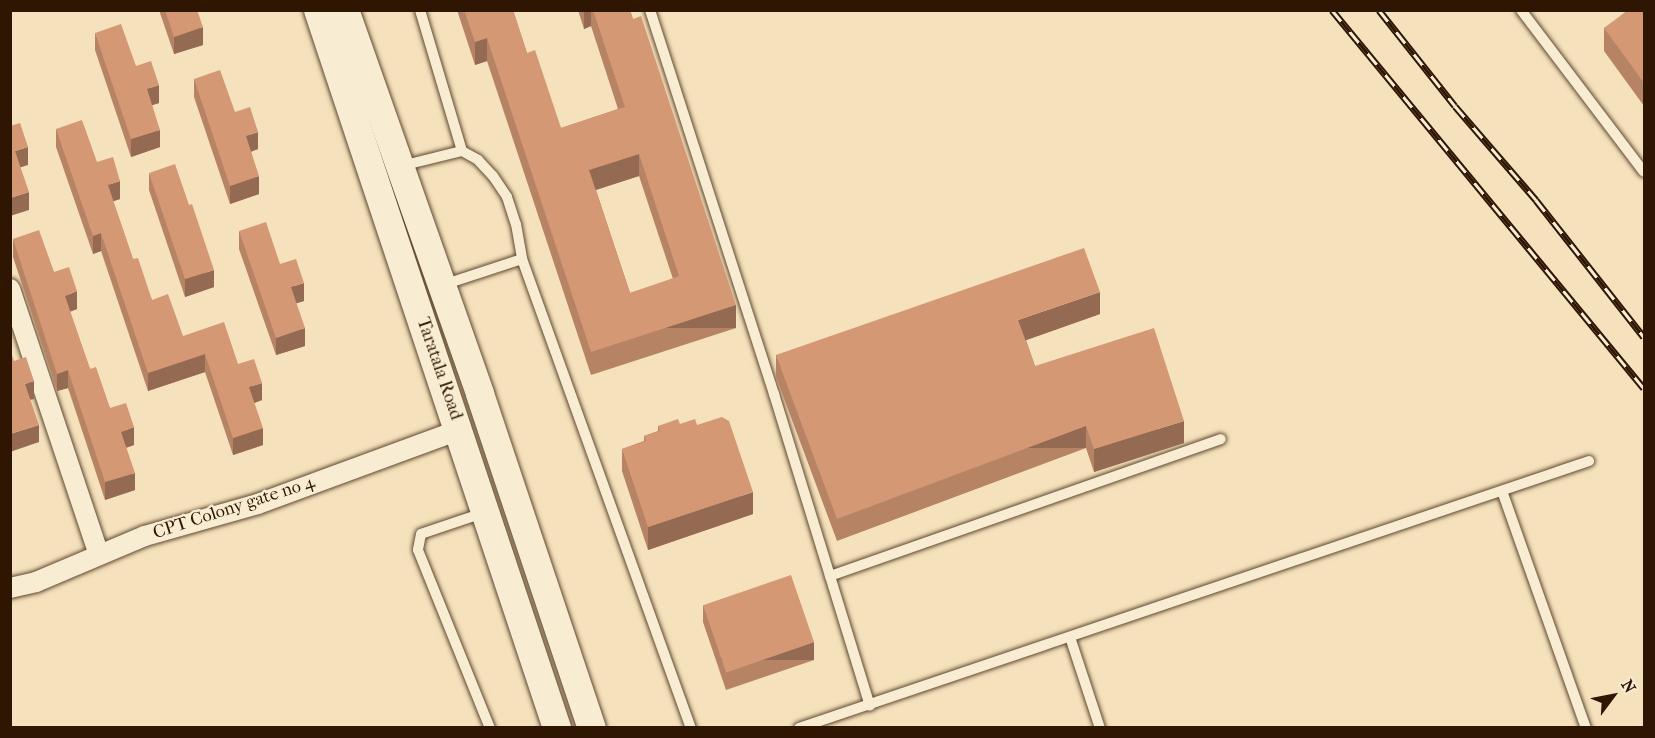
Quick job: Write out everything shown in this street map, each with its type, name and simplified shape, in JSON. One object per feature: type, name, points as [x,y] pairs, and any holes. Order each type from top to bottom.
[{"type":"main road","points":[[318,10],[387,170]]},
{"type":"main road","points":[[345,10],[387,170],[428,290],[591,728]]},
{"type":"main road","name":"Taratala Road","points":[[428,290],[459,430],[557,728]]},
{"type":"street","points":[[10,289],[99,555]]},
{"type":"street","name":"CPT Colony gate no 4","points":[[10,588],[36,582],[145,536],[258,504],[459,430]]},
{"type":"lane","points":[[420,10],[462,151]]},
{"type":"lane","points":[[650,10],[870,706]]},
{"type":"lane","points":[[1521,10],[1644,172]]},
{"type":"lane","points":[[387,170],[462,151],[478,160],[493,176],[507,197],[516,224],[522,259],[692,728]]},
{"type":"lane","points":[[428,290],[522,259]]},
{"type":"lane","points":[[830,576],[1221,439]]},
{"type":"lane","points":[[799,728],[870,706],[1589,461]]},
{"type":"lane","points":[[1502,491],[1586,728]]},
{"type":"lane","points":[[486,512],[421,534],[418,549],[490,728]]},
{"type":"lane","points":[[1070,637],[1100,728]]},
{"type":"building","points":[[165,10],[197,10],[203,27],[174,37]]},
{"type":"building","points":[[464,10],[513,10],[527,53],[535,50],[561,128],[625,107],[593,10],[630,10],[633,19],[641,16],[736,305],[591,352],[487,38],[475,42]],"holes":[[[639,154],[679,276],[630,293],[589,170]]]},
{"type":"building","points":[[1628,10],[1644,10],[1644,83],[1604,28]]},
{"type":"building","points":[[121,24],[136,66],[151,61],[159,85],[147,89],[160,130],[131,139],[95,33]]},
{"type":"building","points":[[220,70],[235,112],[250,107],[258,132],[246,136],[259,176],[230,186],[194,79]]},
{"type":"building","points":[[82,120],[97,162],[113,157],[120,181],[108,185],[133,259],[138,258],[152,300],[168,294],[183,336],[224,322],[238,364],[254,359],[262,383],[249,387],[263,428],[233,438],[205,354],[148,373],[101,233],[93,236],[56,129]]},
{"type":"building","points":[[20,123],[28,147],[15,151],[29,192],[10,198],[10,126]]},
{"type":"building","points":[[175,164],[189,205],[192,204],[214,270],[185,279],[149,173]]},
{"type":"building","points":[[266,222],[280,264],[296,259],[304,283],[291,287],[305,328],[276,338],[239,231]]},
{"type":"building","points":[[39,230],[54,272],[69,267],[77,291],[65,296],[90,369],[96,367],[110,408],[126,403],[134,427],[121,432],[135,473],[105,482],[68,370],[57,374],[13,239]]},
{"type":"building","points":[[1084,248],[1100,292],[1018,320],[1035,366],[1154,328],[1184,421],[1094,449],[1086,426],[837,519],[776,355]]},
{"type":"building","points":[[10,350],[14,361],[26,357],[34,381],[25,384],[39,425],[10,434]]},
{"type":"building","points":[[722,417],[729,421],[753,492],[648,527],[622,449],[646,441],[644,436],[660,431],[658,426],[678,419],[680,424],[695,419],[697,425]]},
{"type":"building","points":[[791,575],[814,642],[726,672],[703,605]]},
{"type":"railway","points":[[1332,10],[1644,388]]},
{"type":"railway","points":[[1379,10],[1455,106],[1536,200],[1644,337]]}]
